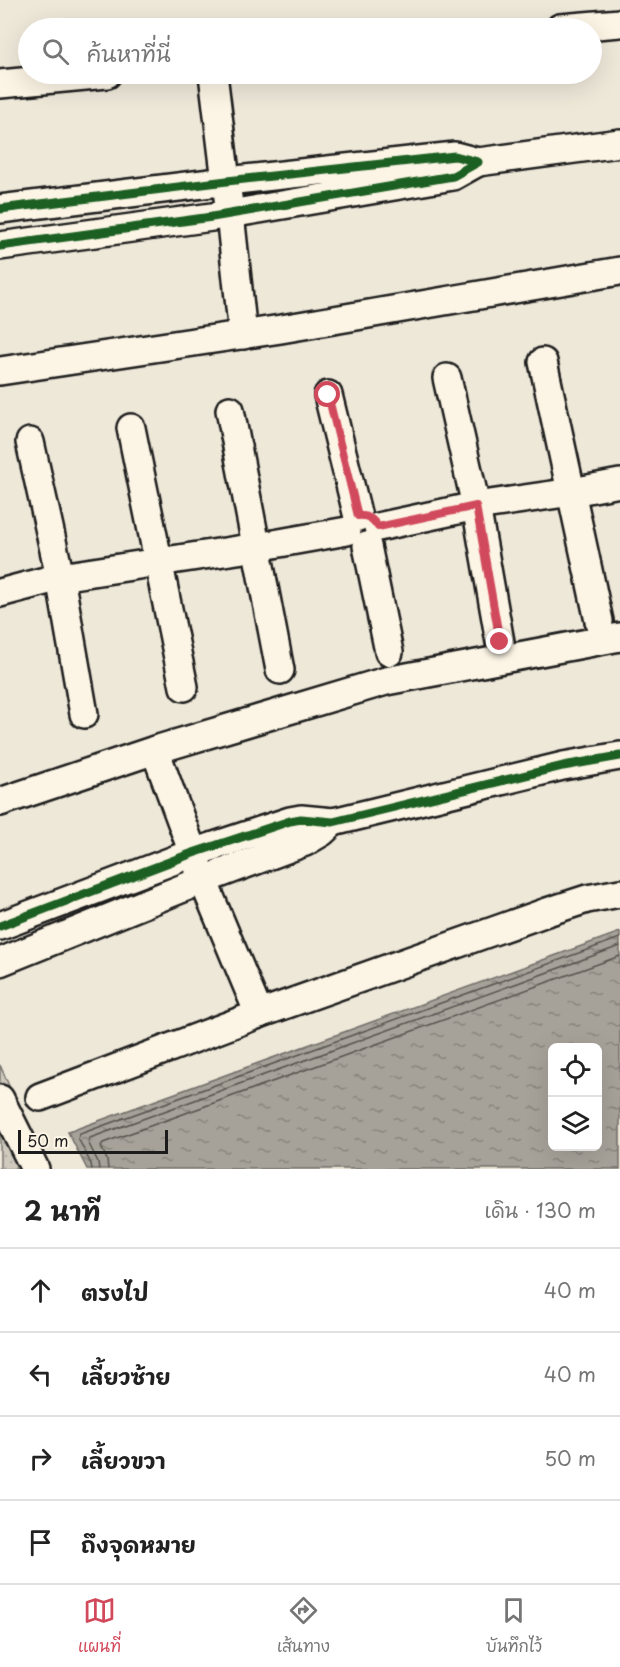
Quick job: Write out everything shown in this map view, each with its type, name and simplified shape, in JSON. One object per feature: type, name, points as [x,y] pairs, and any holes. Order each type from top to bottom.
[{"type":"street","points":[[602,24],[620,22]]},
{"type":"street","points":[[0,84],[18,82]]},
{"type":"street","points":[[214,84],[243,335]]},
{"type":"street","points":[[0,209],[455,156],[478,162],[620,143]]},
{"type":"street","points":[[0,246],[230,214],[453,177],[478,162]]},
{"type":"street","points":[[0,371],[243,335],[620,271]]},
{"type":"street","points":[[543,362],[598,621]]},
{"type":"street","points":[[447,378],[476,506],[500,642]]},
{"type":"street","points":[[328,395],[363,530],[389,652]]},
{"type":"street","points":[[230,410],[280,670]]},
{"type":"street","points":[[131,428],[184,687]]},
{"type":"street","points":[[30,442],[60,577],[84,714]]},
{"type":"street","points":[[0,593],[60,577],[257,548],[363,530],[476,506],[620,483]]},
{"type":"street","points":[[0,802],[155,750],[386,681],[620,638]]},
{"type":"street","points":[[155,750],[203,880],[259,1014]]},
{"type":"street","points":[[0,926],[193,854],[290,821],[301,819],[333,822],[563,766],[620,756]]},
{"type":"street","points":[[0,962],[203,880],[305,842],[333,822]]},
{"type":"street","points":[[40,1097],[259,1014],[547,912],[587,899],[620,892]]},
{"type":"street","points":[[0,1099],[35,1169]]},
{"type":"shaded area","points":[[0,1065],[45,1169],[0,1169]]},
{"type":"water","points":[[620,932],[620,1169],[87,1169],[68,1132]]},
{"type":"cycle path","points":[[0,209],[455,156],[478,162],[453,176],[212,217],[0,246]]},
{"type":"cycle path","points":[[0,926],[193,853],[290,821],[301,819],[333,822],[563,766],[620,756]]},
{"type":"route","points":[[328,395],[358,516],[370,518],[378,527],[476,506],[500,642]]}]
